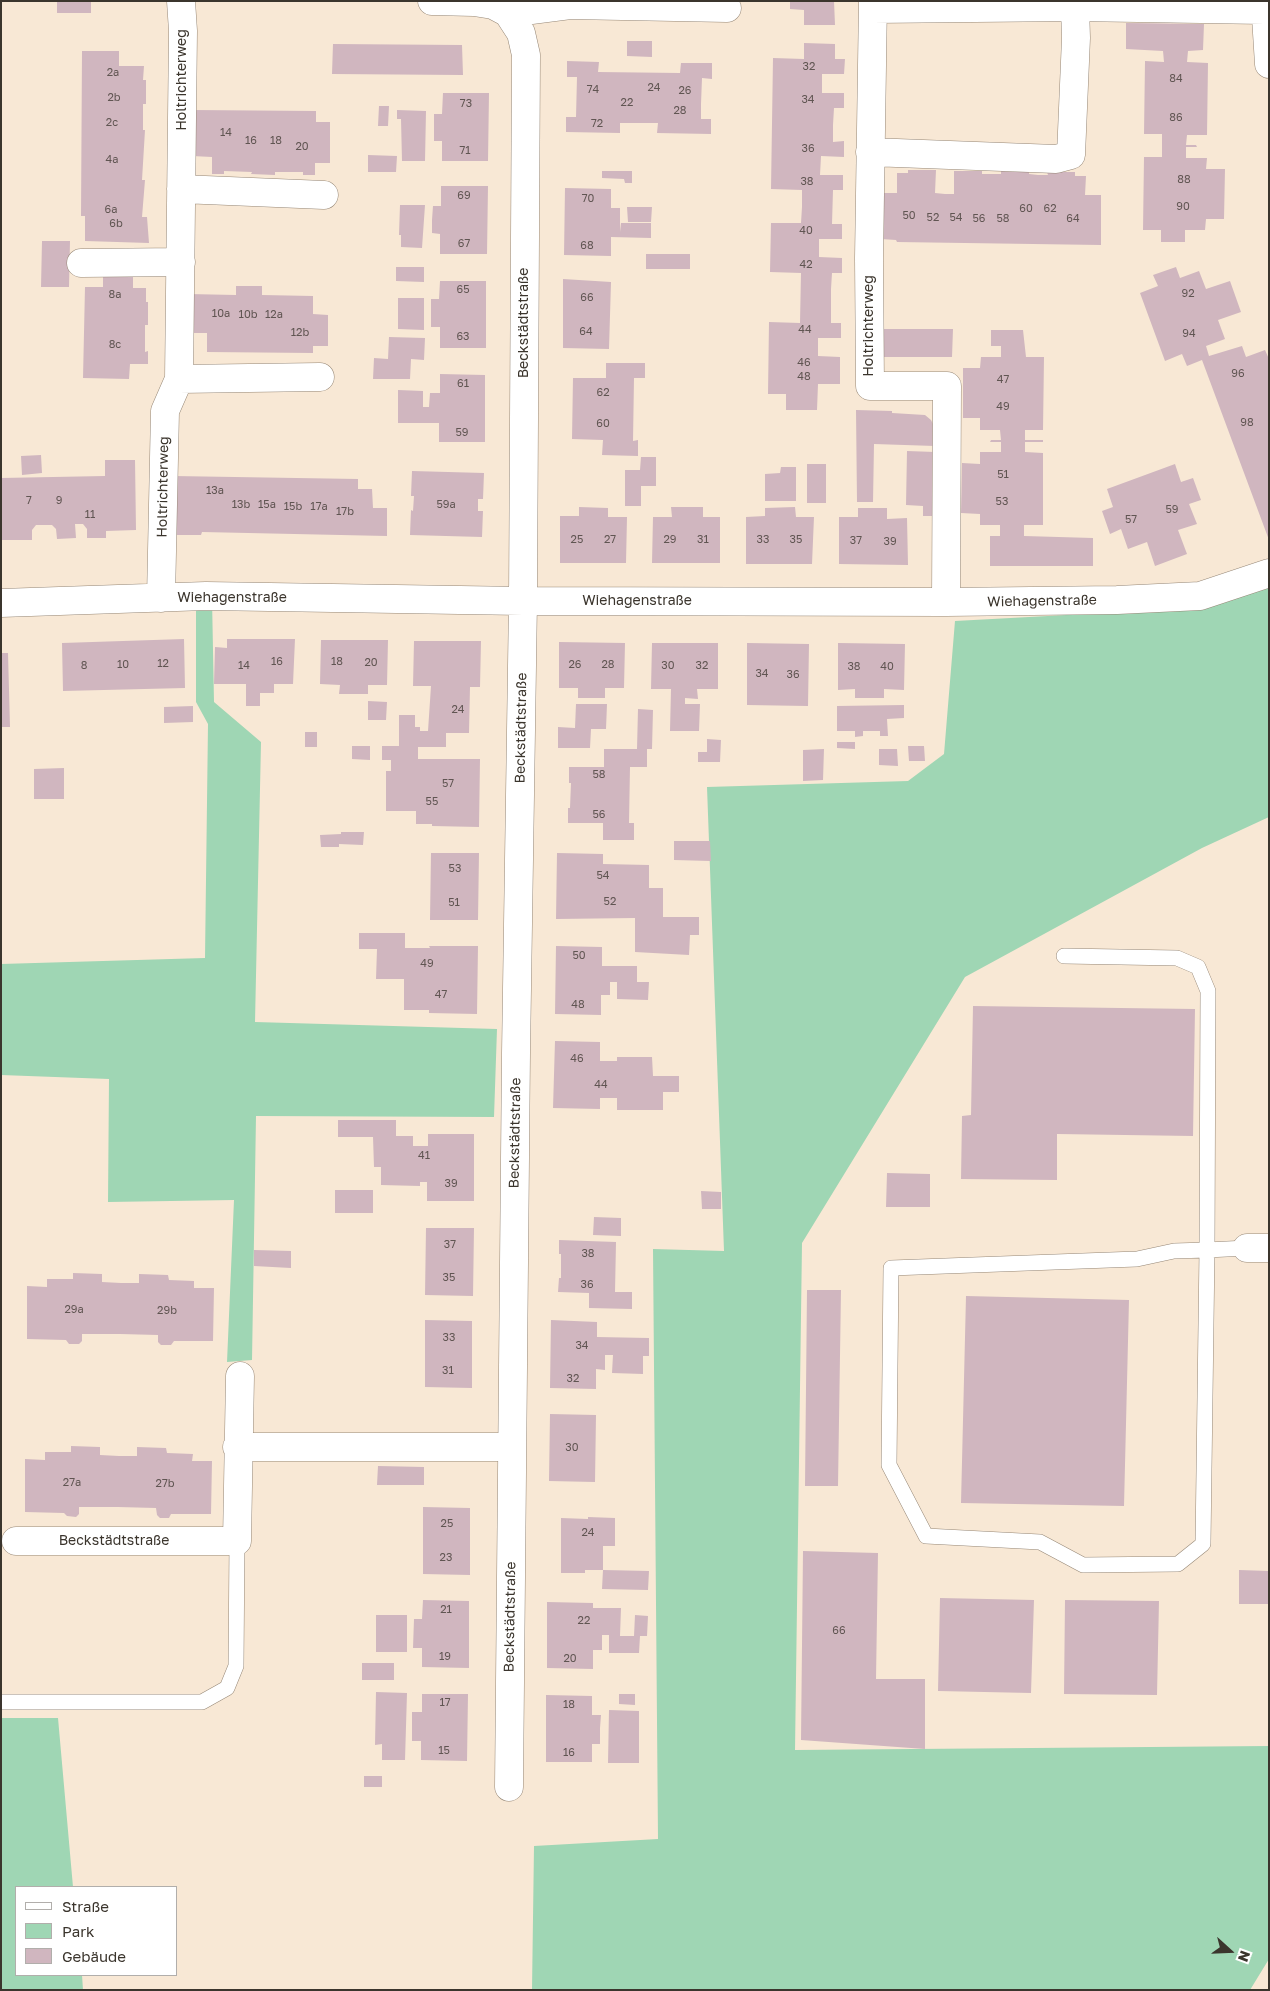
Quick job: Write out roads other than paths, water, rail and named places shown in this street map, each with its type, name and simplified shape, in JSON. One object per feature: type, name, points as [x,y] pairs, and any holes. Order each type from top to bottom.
[{"type":"street","name":"Holtrichterweg","points":[[161,598],[165,411],[179,379],[183,31],[180,1]]},
{"type":"street","points":[[432,1],[474,1],[493,5],[508,13],[570,5],[727,8]]},
{"type":"street","name":"Holtrichterweg","points":[[946,602],[947,386],[870,386],[870,152],[873,5],[1264,6]]},
{"type":"street","points":[[870,152],[1056,159],[1071,155],[1076,38],[1075,6]]},
{"type":"street","points":[[1264,6],[1269,64]]},
{"type":"street","name":"Beckstädtstraße","points":[[508,13],[521,33],[526,55],[523,601],[509,1787]]},
{"type":"street","points":[[181,190],[324,195]]},
{"type":"street","points":[[81,264],[181,262]]},
{"type":"street","points":[[179,379],[320,377]]},
{"type":"street","name":"Wiehagenstraße","points":[[1,604],[206,596],[523,601],[946,602],[1117,600],[1200,596],[1269,573]]},
{"type":"street","points":[[237,1542],[237,1447],[240,1376]]},
{"type":"street","points":[[237,1447],[512,1447]]},
{"type":"street","name":"Beckstädtstraße","points":[[16,1541],[237,1542]]},
{"type":"lane","points":[[1064,956],[1177,958],[1198,968],[1208,991],[1207,1250],[1203,1544],[1178,1564],[1083,1565],[1040,1542],[926,1536],[889,1465],[891,1268],[1137,1259],[1174,1251],[1207,1250],[1258,1248]]},
{"type":"lane","points":[[1,1702],[202,1702],[226,1688],[236,1666],[237,1542]]}]
